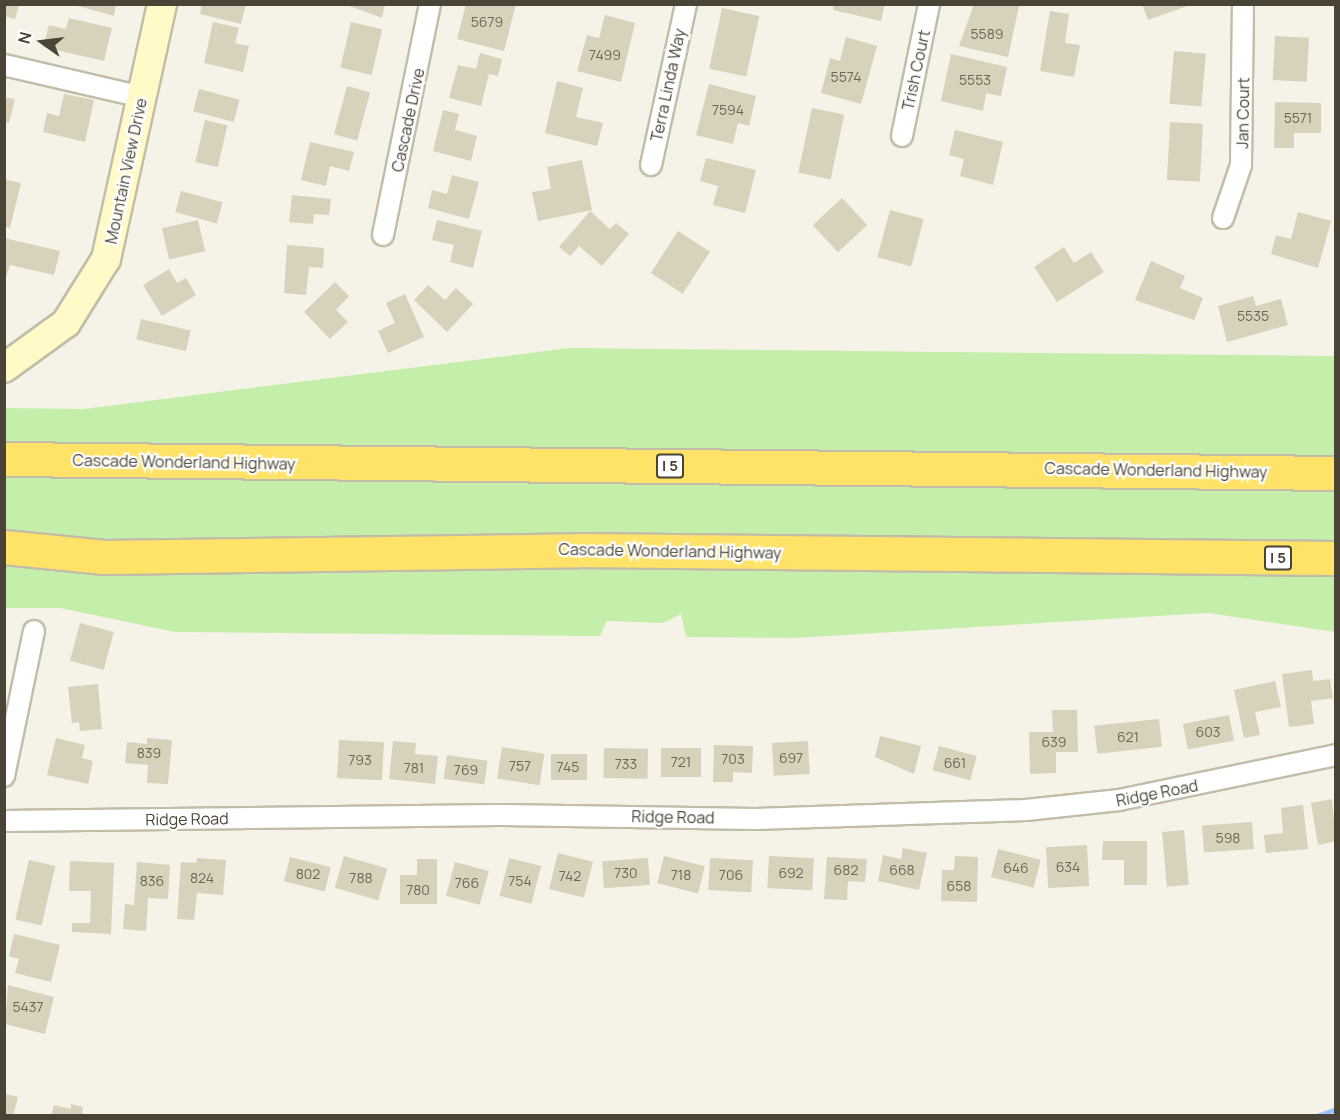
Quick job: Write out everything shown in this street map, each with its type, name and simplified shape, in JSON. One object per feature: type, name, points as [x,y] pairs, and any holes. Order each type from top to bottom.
[{"type":"highway","points":[[4,447],[85,461]]},
{"type":"highway","points":[[1187,470],[1335,452]]},
{"type":"highway","name":"Cascade Wonderland Highway","points":[[4,459],[1335,472]]},
{"type":"highway","name":"Cascade Wonderland Highway","points":[[4,547],[105,557],[580,550],[1335,558]]},
{"type":"highway","points":[[4,565],[105,557]]},
{"type":"highway","points":[[1220,558],[1335,574]]},
{"type":"street","name":"Mountain View Drive","points":[[4,368],[66,323],[100,273],[115,234],[162,4]]},
{"type":"street","name":"Cascade Drive","points":[[383,235],[430,4]]},
{"type":"street","name":"Terra Linda Way","points":[[651,165],[686,4]]},
{"type":"street","name":"Trish Court","points":[[902,136],[929,4]]},
{"type":"street","name":"Jan Court","points":[[1223,218],[1241,165],[1243,4]]},
{"type":"street","points":[[4,65],[143,97]]},
{"type":"street","points":[[4,776],[34,631]]},
{"type":"street","name":"Ridge Road","points":[[4,821],[499,815],[755,819],[1015,811],[1119,800],[1335,755]]},
{"type":"green space","points":[[569,348],[1335,356],[1335,632],[1208,613],[795,638],[686,637],[681,614],[663,623],[607,621],[600,636],[175,632],[60,608],[5,608],[5,408],[84,409]]},
{"type":"building","points":[[4,4],[19,4],[15,19],[4,16]]},
{"type":"building","points":[[71,4],[116,4],[114,16]]},
{"type":"building","points":[[202,4],[246,4],[241,24],[200,14]]},
{"type":"building","points":[[344,4],[385,4],[382,18]]},
{"type":"building","points":[[466,4],[516,4],[504,51],[457,39]]},
{"type":"building","points":[[834,4],[885,4],[881,21],[833,10]]},
{"type":"building","points":[[974,4],[1019,6],[1008,57],[959,46]]},
{"type":"building","points":[[1142,4],[1190,4],[1190,5],[1148,20]]},
{"type":"building","points":[[722,8],[759,16],[746,77],[709,69]]},
{"type":"building","points":[[1050,11],[1069,14],[1065,43],[1080,45],[1074,77],[1040,71]]},
{"type":"building","points":[[605,15],[635,23],[621,82],[577,71],[587,35],[599,38]]},
{"type":"building","points":[[69,18],[112,28],[104,61],[43,47],[49,25],[66,29]]},
{"type":"building","points":[[213,22],[239,28],[235,43],[249,46],[243,72],[204,63]]},
{"type":"building","points":[[351,22],[382,29],[372,75],[340,68]]},
{"type":"building","points":[[1275,36],[1309,38],[1307,82],[1273,80]]},
{"type":"building","points":[[846,37],[877,46],[861,104],[821,93],[830,58],[840,61]]},
{"type":"building","points":[[1174,51],[1206,54],[1201,107],[1169,104]]},
{"type":"building","points":[[480,53],[502,59],[498,76],[489,74],[481,106],[449,98],[458,65],[476,69]]},
{"type":"building","points":[[951,54],[1007,67],[1001,96],[986,93],[983,111],[941,101]]},
{"type":"building","points":[[557,81],[583,88],[576,117],[603,123],[597,146],[545,133]]},
{"type":"building","points":[[709,84],[756,96],[749,126],[738,123],[733,144],[696,135]]},
{"type":"building","points":[[347,86],[370,92],[357,141],[334,134]]},
{"type":"building","points":[[199,89],[240,100],[234,122],[193,111]]},
{"type":"building","points":[[64,94],[94,100],[85,142],[43,132],[47,113],[59,116]]},
{"type":"building","points":[[4,97],[15,99],[9,123],[4,122]]},
{"type":"building","points":[[1275,102],[1321,103],[1321,133],[1294,133],[1294,148],[1274,148]]},
{"type":"building","points":[[812,108],[844,115],[831,179],[798,173]]},
{"type":"building","points":[[443,110],[459,114],[455,130],[477,136],[471,161],[433,151]]},
{"type":"building","points":[[205,120],[227,125],[218,167],[195,162]]},
{"type":"building","points":[[1170,122],[1203,124],[1200,182],[1167,180]]},
{"type":"building","points":[[955,130],[1003,142],[993,185],[960,176],[964,159],[949,155]]},
{"type":"building","points":[[310,142],[354,152],[349,171],[330,166],[326,186],[301,180]]},
{"type":"building","points":[[706,158],[756,170],[745,213],[713,205],[718,186],[700,181]]},
{"type":"building","points":[[582,160],[592,210],[538,221],[532,192],[551,189],[547,167]]},
{"type":"building","points":[[452,175],[479,182],[469,219],[428,208],[432,190],[447,194]]},
{"type":"building","points":[[4,179],[21,183],[10,228],[4,226]]},
{"type":"building","points":[[181,191],[223,202],[217,223],[175,212]]},
{"type":"building","points":[[292,195],[331,199],[329,215],[314,214],[313,224],[289,222]]},
{"type":"building","points":[[842,198],[867,225],[838,252],[813,225]]},
{"type":"building","points":[[890,210],[924,219],[911,266],[877,257]]},
{"type":"building","points":[[590,211],[610,229],[616,223],[629,234],[602,266],[579,246],[570,256],[559,247]]},
{"type":"building","points":[[1298,212],[1331,221],[1318,268],[1271,254],[1276,235],[1291,239]]},
{"type":"building","points":[[198,220],[205,251],[169,260],[162,228]]},
{"type":"building","points":[[437,220],[482,231],[473,268],[450,262],[454,245],[432,240]]},
{"type":"building","points":[[678,231],[710,252],[683,294],[651,273]]},
{"type":"building","points":[[4,238],[60,251],[54,275],[10,265],[4,283]]},
{"type":"building","points":[[287,245],[324,248],[323,268],[309,267],[306,295],[284,293]]},
{"type":"building","points":[[1064,247],[1074,263],[1091,252],[1104,272],[1057,302],[1034,267]]},
{"type":"building","points":[[1151,261],[1185,276],[1180,288],[1203,298],[1194,320],[1135,300]]},
{"type":"building","points":[[169,269],[177,283],[186,278],[196,295],[162,316],[143,285]]},
{"type":"building","points":[[335,282],[349,296],[336,310],[348,322],[330,339],[304,312]]},
{"type":"building","points":[[428,285],[445,300],[456,288],[473,304],[447,332],[414,300]]},
{"type":"building","points":[[405,294],[424,337],[388,353],[378,331],[395,323],[386,303]]},
{"type":"building","points":[[1253,296],[1256,306],[1281,299],[1288,325],[1227,342],[1218,306]]},
{"type":"building","points":[[141,319],[191,330],[186,351],[136,339]]},
{"type":"building","points":[[80,623],[114,632],[104,670],[70,661]]},
{"type":"building","points":[[1312,670],[1313,681],[1330,679],[1333,698],[1311,701],[1314,724],[1289,727],[1282,674]]},
{"type":"building","points":[[1275,681],[1281,707],[1255,712],[1260,735],[1244,738],[1234,690]]},
{"type":"building","points":[[98,684],[102,729],[80,731],[79,722],[72,723],[68,687]]},
{"type":"building","points":[[1052,710],[1077,710],[1078,752],[1056,752],[1056,773],[1030,774],[1029,732],[1053,732]]},
{"type":"building","points":[[1229,715],[1234,741],[1188,749],[1183,724]]},
{"type":"building","points":[[1159,719],[1162,747],[1097,754],[1094,726]]},
{"type":"building","points":[[880,736],[921,746],[914,774],[875,757]]},
{"type":"building","points":[[56,738],[85,745],[82,758],[93,761],[88,784],[47,775]]},
{"type":"building","points":[[147,738],[172,740],[168,784],[147,783],[148,765],[125,763],[127,742],[147,744]]},
{"type":"building","points":[[339,740],[384,742],[382,780],[337,778]]},
{"type":"building","points":[[393,741],[416,743],[415,754],[438,756],[435,784],[389,779]]},
{"type":"building","points":[[808,741],[810,774],[774,776],[772,743]]},
{"type":"building","points":[[714,745],[753,746],[752,773],[733,772],[733,782],[713,782]]},
{"type":"building","points":[[939,746],[977,756],[970,780],[933,770]]},
{"type":"building","points":[[502,747],[544,754],[539,785],[497,779]]},
{"type":"building","points":[[604,748],[648,749],[647,779],[603,778]]},
{"type":"building","points":[[661,748],[701,748],[701,777],[661,777]]},
{"type":"building","points":[[551,754],[587,754],[587,780],[551,780]]},
{"type":"building","points":[[447,755],[488,761],[484,784],[444,779]]},
{"type":"building","points":[[1332,799],[1336,841],[1318,845],[1311,803]]},
{"type":"building","points":[[1303,805],[1308,849],[1266,853],[1264,835],[1283,833],[1281,808]]},
{"type":"building","points":[[1252,822],[1254,849],[1204,852],[1202,825]]},
{"type":"building","points":[[1184,830],[1189,885],[1167,887],[1162,832]]},
{"type":"building","points":[[1103,841],[1147,841],[1147,885],[1124,885],[1124,860],[1102,860]]},
{"type":"building","points":[[1087,845],[1089,886],[1048,888],[1046,847]]},
{"type":"building","points":[[903,848],[927,853],[919,890],[878,881],[883,855],[901,859]]},
{"type":"building","points":[[998,849],[1041,860],[1034,888],[991,877]]},
{"type":"building","points":[[558,853],[593,862],[584,898],[549,889]]},
{"type":"building","points":[[344,856],[387,868],[378,900],[335,888]]},
{"type":"building","points":[[664,856],[705,866],[698,893],[657,883]]},
{"type":"building","points":[[769,856],[814,858],[812,890],[767,888]]},
{"type":"building","points":[[955,856],[978,857],[977,902],[941,901],[942,870],[954,870]]},
{"type":"building","points":[[290,857],[331,867],[325,891],[284,881]]},
{"type":"building","points":[[827,857],[867,859],[865,882],[848,881],[847,900],[824,899]]},
{"type":"building","points":[[197,858],[226,860],[223,895],[197,893],[194,920],[177,919],[181,862],[196,863]]},
{"type":"building","points":[[509,858],[541,866],[532,904],[500,896]]},
{"type":"building","points":[[648,858],[650,885],[604,888],[602,861]]},
{"type":"building","points":[[710,858],[753,860],[751,892],[708,890]]},
{"type":"building","points":[[417,859],[437,859],[437,904],[400,904],[400,875],[417,875]]},
{"type":"building","points":[[29,860],[55,866],[42,926],[15,919]]},
{"type":"building","points":[[70,861],[114,863],[111,934],[72,932],[72,923],[90,923],[91,891],[69,891]]},
{"type":"building","points":[[137,862],[170,865],[168,899],[148,898],[146,931],[123,929],[125,904],[134,905]]},
{"type":"building","points":[[455,862],[489,871],[480,905],[446,896]]},
{"type":"building","points":[[14,934],[60,945],[51,982],[15,973],[19,959],[9,956]]},
{"type":"building","points":[[8,985],[54,997],[45,1034],[5,1024]]},
{"type":"building","points":[[4,1083],[6,1094],[18,1097],[13,1116],[4,1116]]},
{"type":"building","points":[[71,1104],[83,1107],[82,1116],[51,1116],[54,1105],[71,1109]]},
{"type":"waterway","points":[[1316,1116],[1336,1109]]}]
